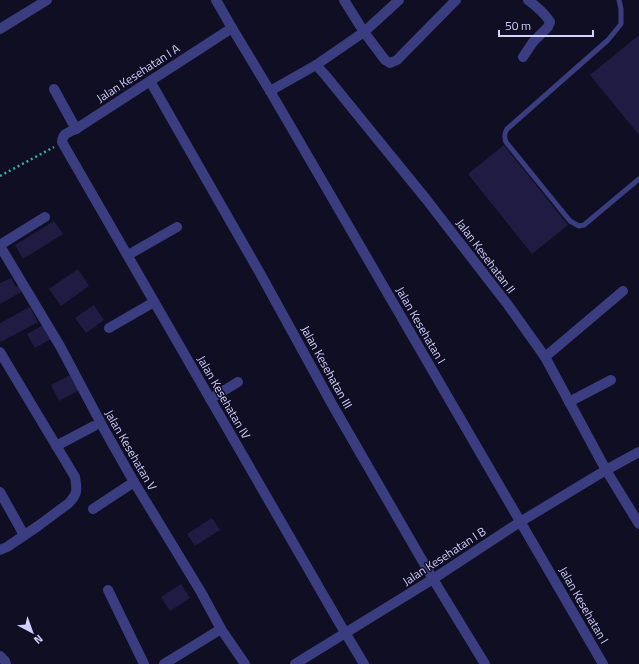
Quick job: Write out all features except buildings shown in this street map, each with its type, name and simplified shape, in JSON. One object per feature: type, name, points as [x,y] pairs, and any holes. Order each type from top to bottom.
[{"type":"street","points":[[0,28],[47,0]]},
{"type":"street","name":"Jalan Kesehatan I","points":[[216,0],[603,664]]},
{"type":"street","points":[[344,0],[364,32],[385,60],[390,63],[397,60],[456,0]]},
{"type":"street","points":[[270,91],[316,65],[364,32],[399,0]]},
{"type":"street","points":[[523,57],[533,42],[550,22],[528,0]]},
{"type":"street","name":"Jalan Kesehatan I A","points":[[62,142],[64,135],[76,129],[232,28]]},
{"type":"street","name":"Jalan Kesehatan II","points":[[316,65],[426,199],[508,305],[544,357],[606,470],[639,524]]},
{"type":"street","name":"Jalan Kesehatan III","points":[[150,81],[258,268],[333,406],[433,579],[485,664]]},
{"type":"street","points":[[54,88],[76,129]]},
{"type":"street","name":"Jalan Kesehatan IV","points":[[62,142],[364,664]]},
{"type":"street","points":[[0,245],[44,217]]},
{"type":"street","points":[[128,255],[177,226]]},
{"type":"street","name":"Jalan Kesehatan V","points":[[0,245],[60,346],[134,482],[201,592],[220,629],[245,664]]},
{"type":"street","points":[[544,357],[623,291]]},
{"type":"street","points":[[109,328],[154,302]]},
{"type":"street","points":[[0,550],[7,547],[38,526],[69,503],[77,491],[75,477],[1,355]]},
{"type":"street","points":[[569,402],[611,380]]},
{"type":"street","points":[[210,399],[238,382]]},
{"type":"street","points":[[56,446],[94,426]]},
{"type":"street","name":"Jalan Kesehatan I B","points":[[295,664],[433,579],[520,522],[606,470],[639,452]]},
{"type":"street","points":[[93,509],[134,482]]},
{"type":"street","points":[[0,492],[24,535]]},
{"type":"street","points":[[108,590],[144,664]]},
{"type":"street","points":[[164,664],[220,629]]},
{"type":"street","points":[[0,656],[6,660],[6,664]]},
{"type":"lane","points":[[618,0],[621,10],[621,24],[608,40],[504,133],[506,142],[570,221],[579,226],[584,225],[639,179]]},
{"type":"path","points":[[0,176],[62,142]]}]
